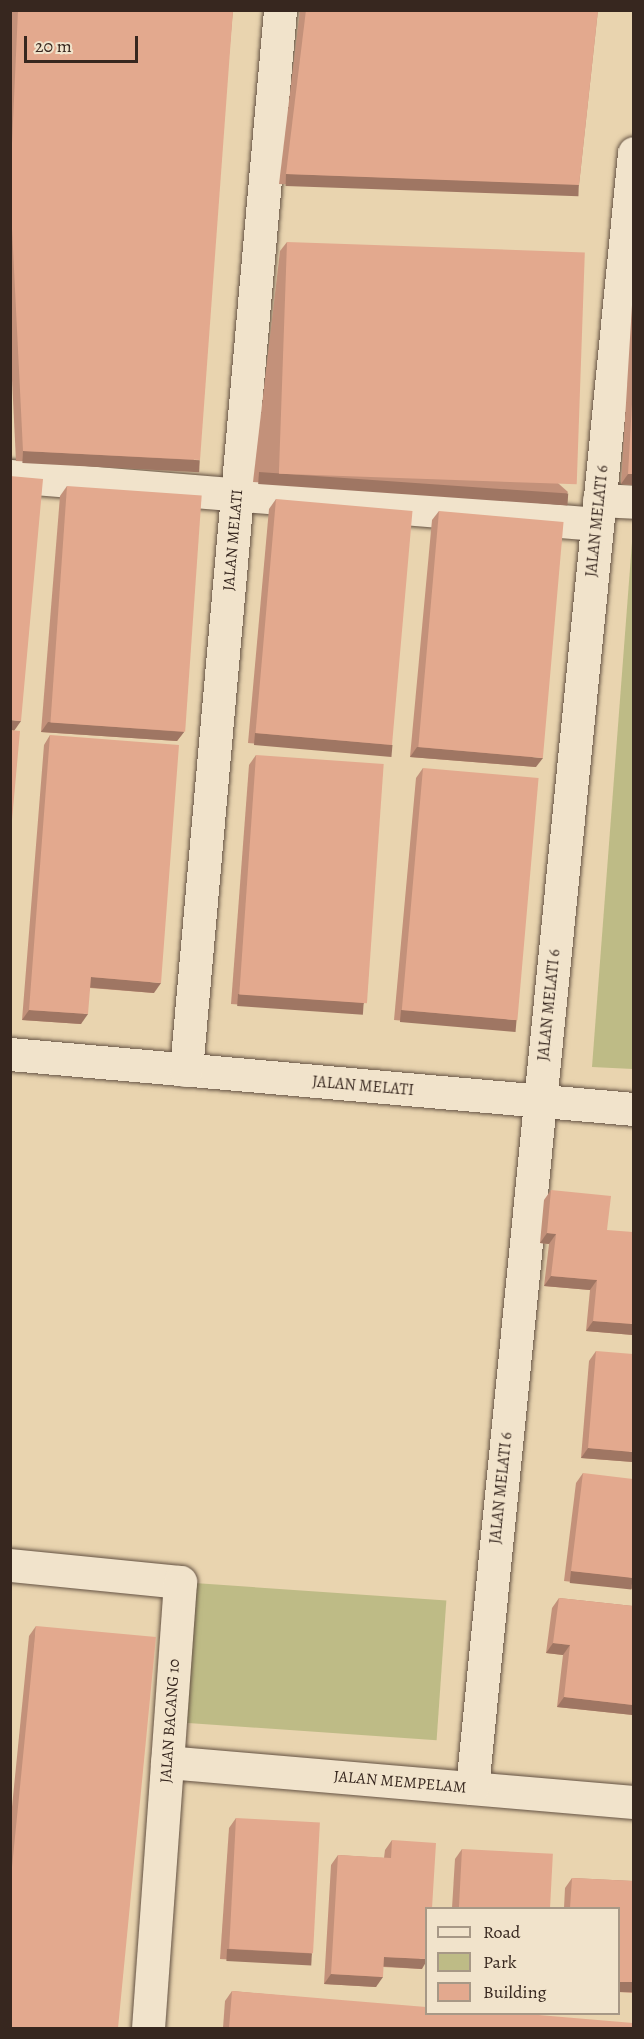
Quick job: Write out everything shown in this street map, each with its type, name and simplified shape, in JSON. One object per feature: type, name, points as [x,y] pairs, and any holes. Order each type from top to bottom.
[{"type":"street","name":"JALAN MELATI","points":[[186,1070],[280,10]]},
{"type":"street","name":"JALAN MELATI 6","points":[[472,1788],[598,512],[630,222],[633,153]]},
{"type":"street","points":[[10,476],[237,494],[598,512],[633,502]]},
{"type":"street","name":"JALAN MELATI","points":[[10,1054],[633,1109]]},
{"type":"street","name":"JALAN BACANG 10","points":[[10,1565],[180,1582],[148,2028]]},
{"type":"street","name":"JALAN MEMPELAM","points":[[167,1762],[633,1802]]},
{"type":"green space","points":[[634,529],[633,1069],[592,1067]]},
{"type":"green space","points":[[180,1582],[446,1601],[437,1740],[170,1722]]},
{"type":"building","points":[[18,10],[233,10],[200,460],[23,451],[10,188]]},
{"type":"building","points":[[306,10],[598,10],[579,185],[286,174]]},
{"type":"building","points":[[287,242],[585,252],[577,484],[279,474]]},
{"type":"building","points":[[633,386],[633,474],[628,474]]},
{"type":"building","points":[[10,476],[43,479],[21,721],[10,720]]},
{"type":"building","points":[[67,486],[202,495],[185,732],[50,722]]},
{"type":"building","points":[[276,499],[412,511],[392,745],[256,733]]},
{"type":"building","points":[[439,511],[564,522],[543,758],[418,747]]},
{"type":"building","points":[[10,730],[20,731],[10,842]]},
{"type":"building","points":[[50,735],[179,745],[161,983],[91,977],[88,1014],[29,1010]]},
{"type":"building","points":[[256,755],[384,764],[367,1003],[239,994]]},
{"type":"building","points":[[423,768],[539,778],[517,1020],[402,1010]]},
{"type":"building","points":[[551,1190],[611,1196],[607,1230],[633,1232],[633,1324],[593,1321],[597,1280],[551,1276],[556,1234],[547,1233]]},
{"type":"building","points":[[596,1351],[633,1354],[633,1452],[588,1448]]},
{"type":"building","points":[[583,1473],[633,1479],[633,1578],[571,1571]]},
{"type":"building","points":[[559,1598],[633,1606],[633,1705],[564,1697],[570,1645],[553,1643]]},
{"type":"building","points":[[36,1626],[156,1637],[118,2028],[10,2028],[10,1887]]},
{"type":"building","points":[[236,1818],[320,1822],[313,1953],[229,1949]]},
{"type":"building","points":[[392,1840],[436,1843],[432,1907],[425,1907],[425,1959],[384,1957],[383,1977],[331,1974],[338,1855],[391,1858]]},
{"type":"building","points":[[462,1849],[553,1854],[550,1907],[459,1907]]},
{"type":"building","points":[[572,1878],[633,1881],[633,1982],[620,1982],[620,1907],[570,1907]]},
{"type":"building","points":[[232,1991],[425,2007],[425,2015],[539,2015],[633,2023],[633,2028],[229,2028]]}]
